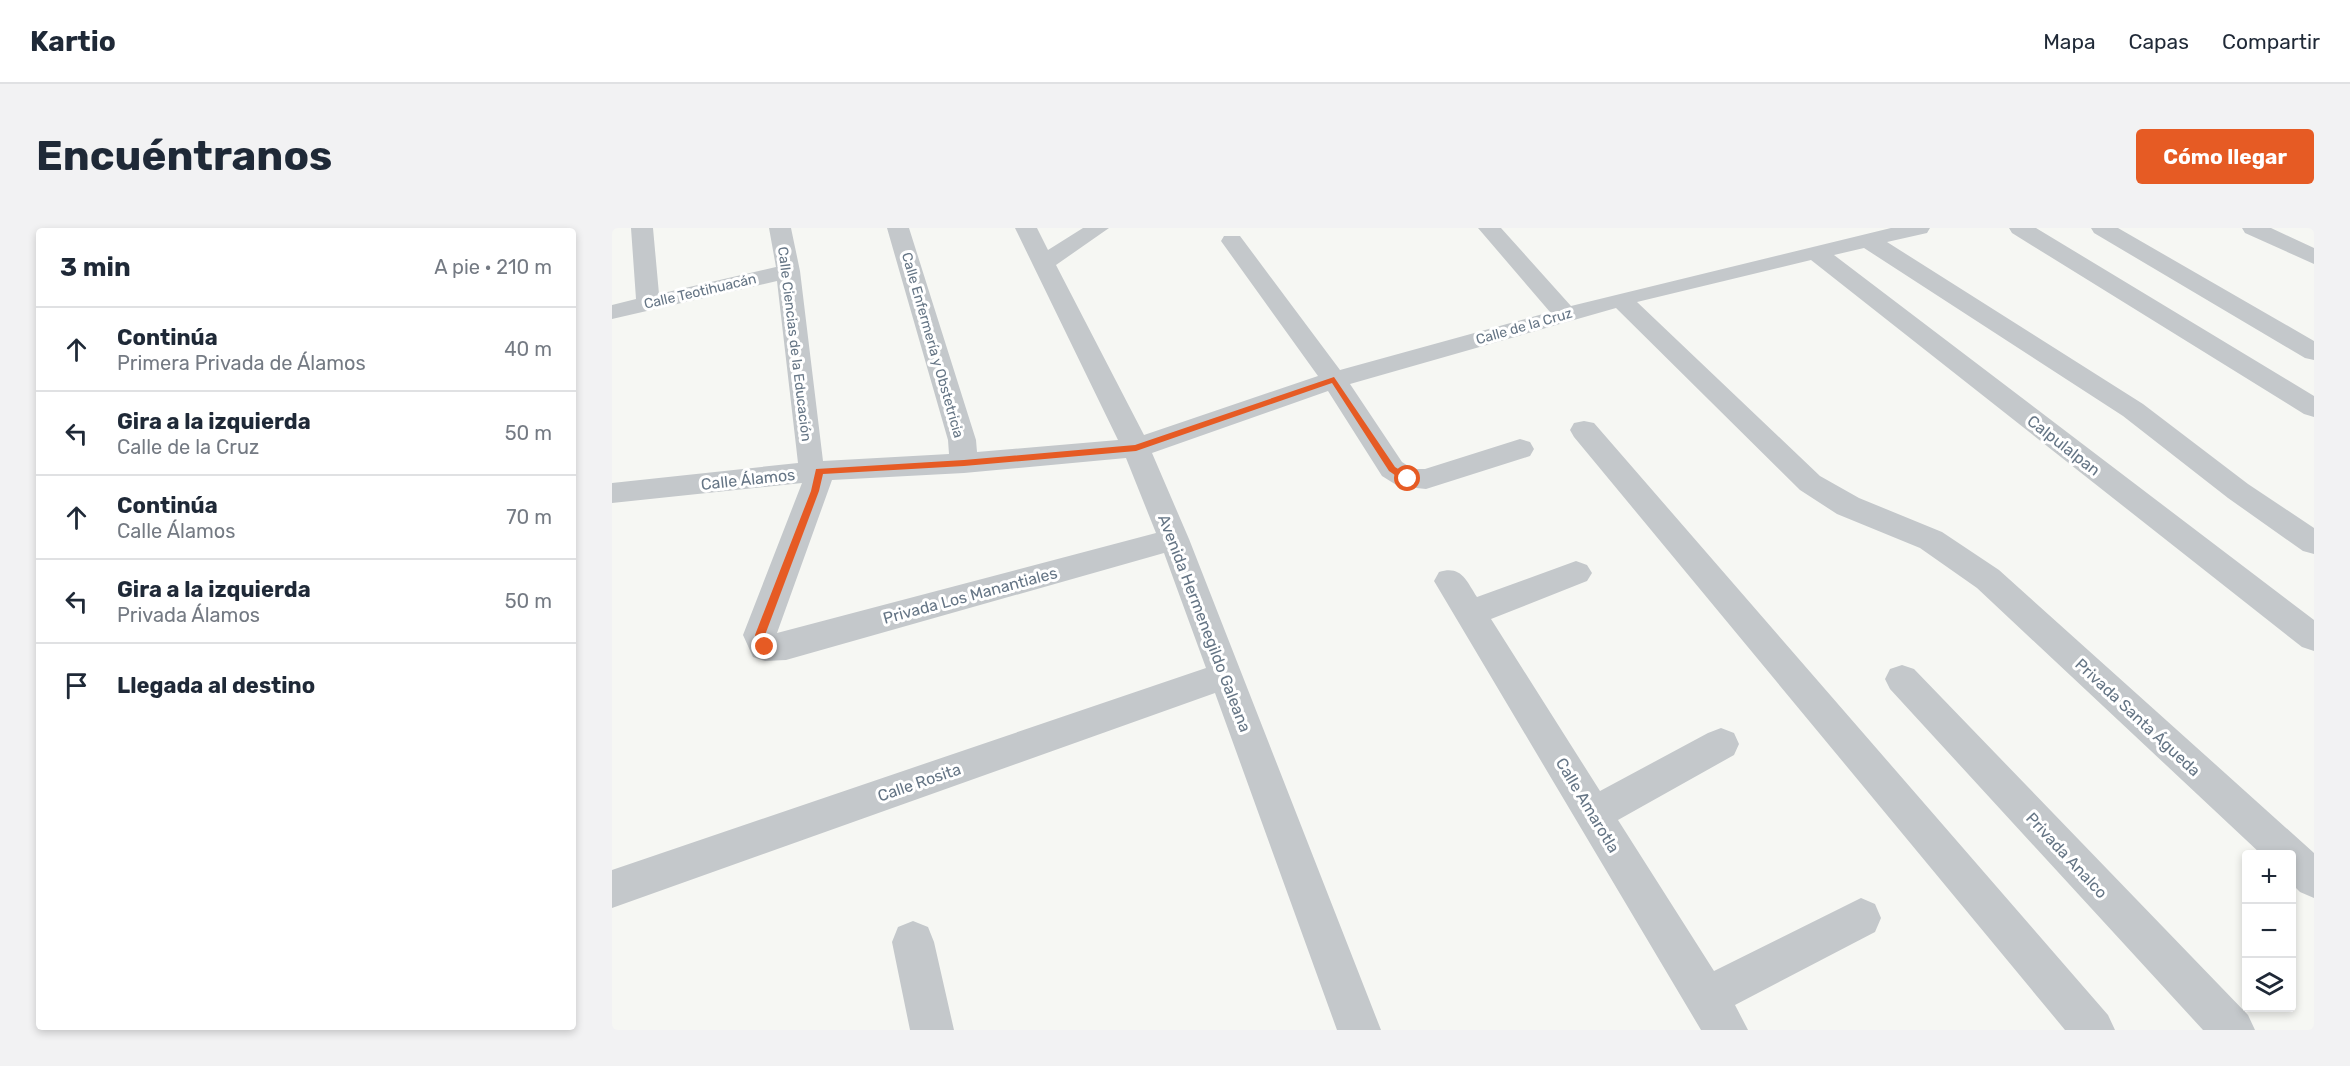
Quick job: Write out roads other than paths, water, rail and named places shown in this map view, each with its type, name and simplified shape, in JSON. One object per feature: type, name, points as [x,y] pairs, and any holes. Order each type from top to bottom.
[{"type":"street","points":[[642,228],[648,303]]},
{"type":"street","name":"Calle Ciencias de la Educación","points":[[780,228],[815,465]]},
{"type":"street","name":"Calle Enfermería y Obstetricia","points":[[898,228],[962,440],[964,463]]},
{"type":"street","name":"Avenida Hermenegildo Galeana","points":[[1026,228],[1136,448],[1226,675],[1359,1030]]},
{"type":"street","points":[[1043,263],[1098,228]]},
{"type":"street","points":[[1489,228],[1566,315]]},
{"type":"street","name":"Calle de la Cruz","points":[[1136,448],[1334,380],[1620,299],[1821,243],[1867,240],[1919,228]]},
{"type":"street","points":[[2020,228],[2314,408]]},
{"type":"street","points":[[2102,228],[2314,352]]},
{"type":"street","points":[[2253,228],[2314,257]]},
{"type":"street","points":[[1867,240],[2133,410],[2238,491],[2314,543]]},
{"type":"street","points":[[1232,241],[1334,380],[1392,469],[1408,479],[1426,479],[1520,449]]},
{"type":"street","name":"Calpulalpan","points":[[1821,243],[2314,638]]},
{"type":"street","name":"Calle Teotihuacán","points":[[612,312],[788,271]]},
{"type":"street","name":"Privada Santa Águeda","points":[[1620,299],[1810,483],[1848,506],[1931,540],[1989,579],[2283,850]]},
{"type":"street","points":[[1584,430],[2093,1030]]},
{"type":"street","name":"Calle Álamos","points":[[612,494],[815,465],[964,463],[1136,448]]},
{"type":"street","name":"Privada Los Manantiales","points":[[815,465],[815,491],[760,635],[765,647],[786,646],[1173,538]]},
{"type":"street","points":[[1470,613],[1576,573]]},
{"type":"street","name":"Calle Amarotla","points":[[1450,581],[1716,1014]]},
{"type":"street","name":"Calle Rosita","points":[[612,889],[1226,675]]},
{"type":"street","name":"Privada Analco","points":[[1902,679],[2233,1030]]},
{"type":"street","points":[[1593,814],[1721,744]]},
{"type":"street","points":[[2296,862],[2314,879]]},
{"type":"street","points":[[1716,1014],[1861,918]]},
{"type":"street","points":[[913,942],[932,1030]]}]
